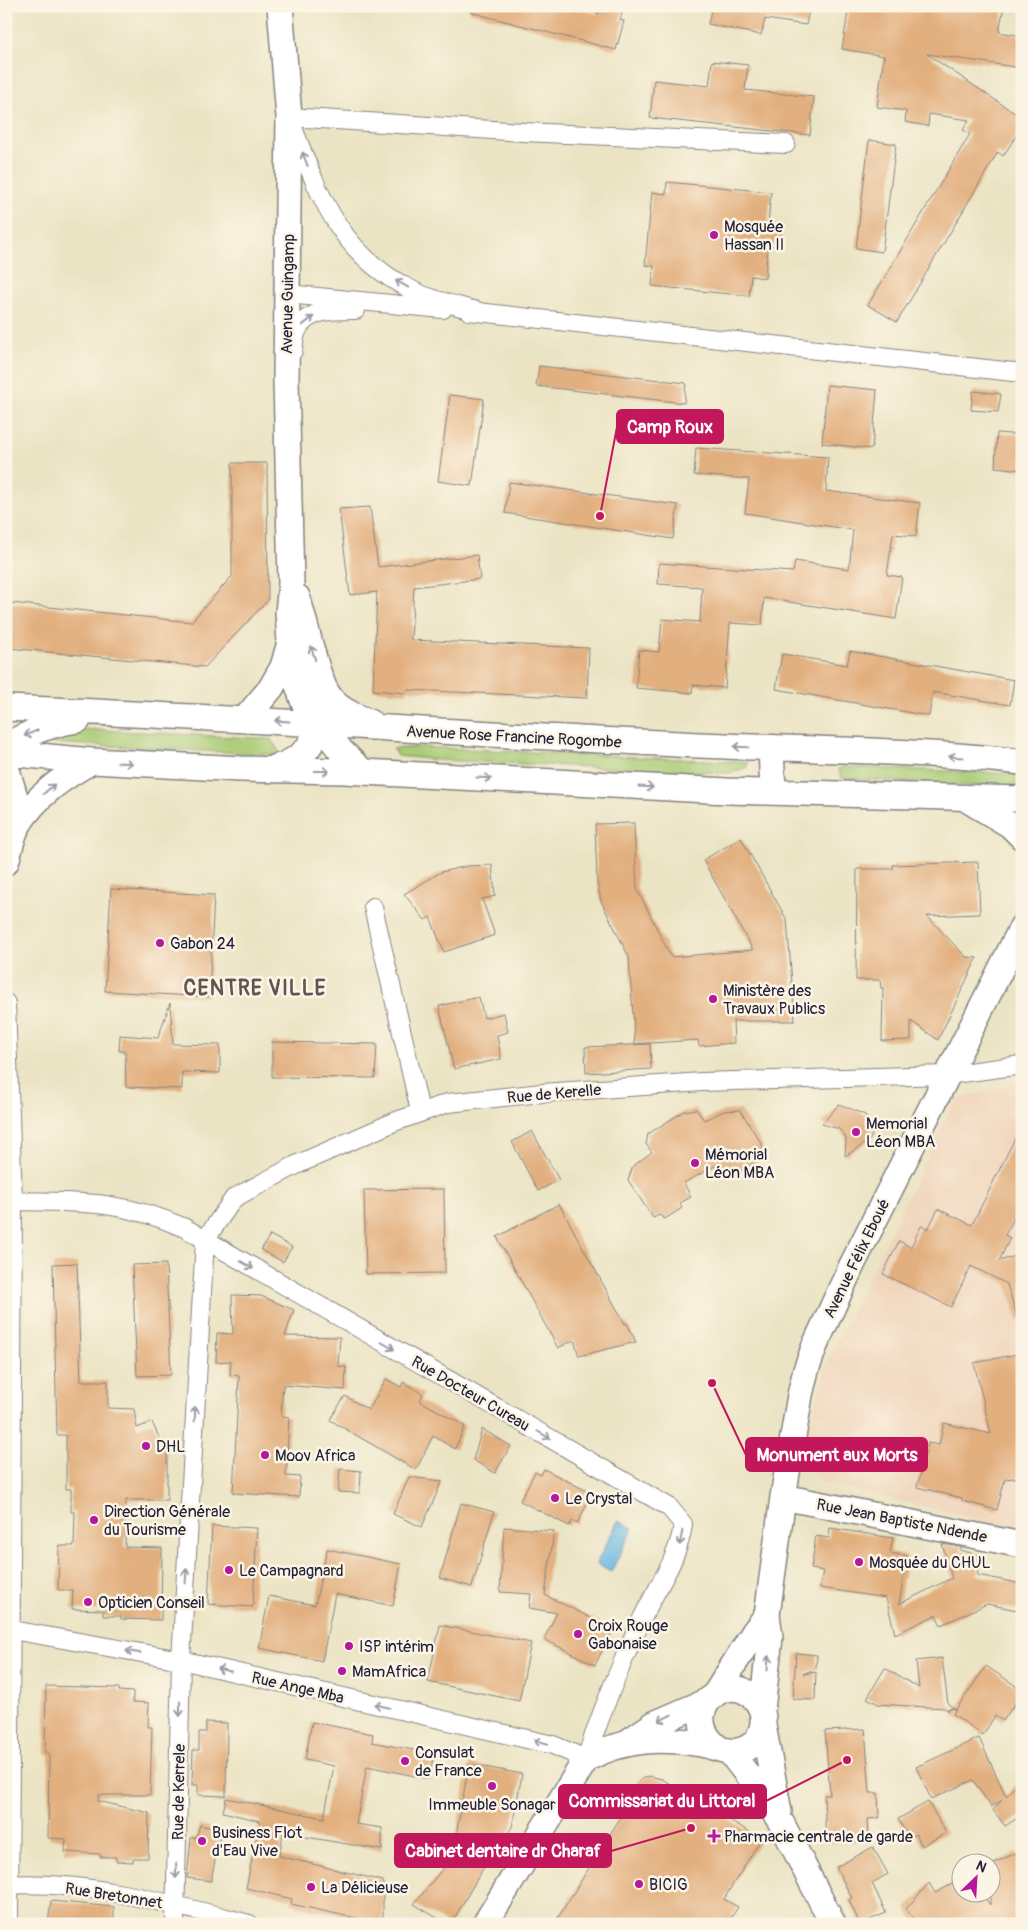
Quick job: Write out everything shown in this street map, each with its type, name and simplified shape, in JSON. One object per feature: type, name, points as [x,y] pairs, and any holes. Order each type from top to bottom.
[{"type":"main road","name":"Avenue Guingamp","points":[[280,6],[289,117],[286,380],[291,583]]},
{"type":"main road","points":[[291,583],[288,613],[290,642],[294,674],[304,703],[341,751],[363,772]]},
{"type":"main road","points":[[291,583],[330,699],[343,710],[385,729]]},
{"type":"main road","points":[[245,719],[261,702],[281,673],[290,642]]},
{"type":"main road","points":[[267,770],[290,764],[303,754],[313,742],[330,699]]},
{"type":"main road","name":"Avenue Rose Francine Rogombe","points":[[6,708],[245,719],[385,729],[772,748],[836,749],[1022,762]]},
{"type":"main road","points":[[6,746],[21,737],[53,724],[78,720],[188,722],[199,717]]},
{"type":"main road","points":[[772,748],[773,792]]},
{"type":"main road","points":[[998,760],[1022,752]]},
{"type":"main road","points":[[6,753],[92,761],[267,770],[363,772],[773,792],[1022,799]]},
{"type":"main road","points":[[6,862],[18,826],[35,802],[64,777],[92,761]]},
{"type":"main road","points":[[6,767],[15,797],[18,826]]},
{"type":"main road","points":[[964,798],[1010,825],[1022,836]]},
{"type":"main road","name":"Avenue Félix Eboué","points":[[767,1615],[783,1497],[800,1395],[815,1345],[946,1076],[1022,927]]},
{"type":"main road","name":"Rue Jean Baptiste Ndende","points":[[783,1497],[1022,1545]]},
{"type":"main road","points":[[485,1924],[586,1759],[605,1749],[627,1742],[654,1740],[723,1749],[748,1747],[760,1734],[770,1637],[767,1615]]},
{"type":"main road","points":[[767,1615],[702,1710],[702,1725],[708,1740],[723,1749],[760,1792],[782,1824],[833,1924]]},
{"type":"main road","points":[[627,1742],[654,1724],[712,1697],[734,1689],[752,1695],[762,1718],[782,1824]]},
{"type":"street","points":[[480,312],[418,293],[389,277],[362,256],[341,232],[325,208],[289,117],[523,132],[786,144]]},
{"type":"street","points":[[287,294],[480,312],[1022,373]]},
{"type":"street","points":[[286,380],[297,330],[311,317],[327,310],[364,310],[444,317],[480,312]]},
{"type":"street","points":[[373,907],[420,1111]]},
{"type":"street","points":[[6,1003],[10,1201],[9,1924]]},
{"type":"street","points":[[946,1076],[1022,1065]]},
{"type":"street","name":"Rue de Kerelle","points":[[205,1240],[234,1198],[296,1166],[420,1111],[448,1102],[542,1093],[702,1082],[946,1076]]},
{"type":"street","name":"Rue Docteur Cureau","points":[[10,1201],[55,1200],[117,1206],[159,1217],[205,1240],[669,1507],[683,1524],[681,1542],[641,1621],[600,1716],[586,1759]]},
{"type":"street","name":"Rue de Kerrele","points":[[174,1924],[181,1660],[205,1240]]},
{"type":"street","name":"Rue Ange Mba","points":[[8,1630],[181,1660],[553,1745],[586,1759]]},
{"type":"street","name":"Rue Bretonnet","points":[[8,1885],[60,1886],[176,1904],[250,1924]]},
{"type":"shaded area","points":[[1022,1082],[1022,1530],[821,1482],[805,1459],[816,1399],[829,1359],[955,1100]]},
{"type":"green space","points":[[83,729],[271,739],[281,755],[50,743],[51,736]]},
{"type":"green space","points":[[421,747],[748,762],[747,767],[730,773],[720,773],[438,760],[397,756],[393,749]]},
{"type":"green space","points":[[843,767],[1022,774],[1022,789],[842,778],[838,769]]},
{"type":"water","points":[[618,1521],[633,1528],[611,1572],[596,1564]]},
{"type":"building","points":[[470,6],[570,6],[598,14],[600,6],[624,6],[620,20],[624,21],[616,50],[470,12]]},
{"type":"building","points":[[712,6],[810,6],[806,25],[765,19],[761,35],[708,24]]},
{"type":"building","points":[[849,6],[1004,6],[999,32],[1022,36],[1022,68],[927,54],[1022,118],[1022,127],[1003,156],[998,152],[897,322],[868,305],[970,134],[963,130],[969,120],[929,114],[928,126],[905,122],[906,111],[877,107],[884,56],[842,49]]},
{"type":"building","points":[[712,61],[748,65],[745,90],[814,97],[810,135],[650,118],[654,80],[709,86]]},
{"type":"building","points":[[869,140],[896,144],[882,252],[856,248]]},
{"type":"building","name":"Mosquée Hassan II","points":[[667,182],[771,192],[768,224],[782,226],[780,246],[768,245],[765,278],[751,276],[749,296],[652,286],[654,266],[645,265],[652,192],[666,194]]},
{"type":"building","points":[[539,366],[686,383],[684,403],[536,386]]},
{"type":"building","points":[[827,385],[877,390],[872,449],[822,443]]},
{"type":"building","points":[[973,391],[1001,394],[998,412],[971,410]]},
{"type":"building","points":[[450,395],[484,399],[472,486],[438,481]]},
{"type":"building","points":[[997,433],[1022,435],[1022,470],[995,467]]},
{"type":"building","points":[[696,448],[828,457],[826,491],[920,503],[916,536],[893,534],[887,575],[902,577],[896,619],[764,598],[762,625],[730,623],[725,688],[693,685],[692,693],[636,688],[639,650],[659,652],[662,619],[700,622],[702,587],[658,584],[659,563],[793,572],[795,561],[849,569],[853,530],[745,513],[749,479],[694,475]]},
{"type":"building","points":[[232,463],[267,463],[268,600],[205,667],[8,648],[11,603],[191,622],[232,576]]},
{"type":"building","points":[[509,482],[678,505],[673,539],[505,513]]},
{"type":"building","points":[[370,507],[378,567],[477,555],[480,579],[414,587],[411,640],[589,648],[587,698],[408,690],[406,693],[373,690],[377,592],[350,595],[339,509]]},
{"type":"building","points":[[850,651],[1014,680],[1010,705],[933,692],[929,716],[776,689],[782,654],[847,665]]},
{"type":"building","points":[[634,823],[637,889],[671,957],[753,950],[703,860],[741,838],[787,920],[795,1021],[733,1021],[734,1043],[699,1046],[698,1040],[635,1044],[629,957],[601,901],[597,882],[595,824]]},
{"type":"building","points":[[978,862],[980,914],[927,916],[966,957],[977,958],[938,1040],[911,1021],[911,1040],[882,1041],[883,988],[881,988],[880,980],[856,980],[857,869],[893,869],[893,865]]},
{"type":"building","points":[[492,865],[495,896],[482,899],[495,935],[444,952],[430,917],[425,920],[404,894],[441,872],[467,866]]},
{"type":"building","name":"Gabon 24","points":[[111,889],[214,895],[209,997],[105,991]]},
{"type":"building","points":[[479,997],[484,1018],[504,1013],[508,1032],[497,1035],[501,1059],[454,1069],[439,1006]]},
{"type":"building","points":[[170,1003],[173,1044],[220,1045],[220,1073],[182,1072],[182,1089],[126,1087],[125,1051],[119,1051],[120,1035],[158,1038]]},
{"type":"building","points":[[272,1042],[377,1044],[375,1078],[272,1077]]},
{"type":"building","points":[[650,1044],[651,1069],[586,1073],[585,1047]]},
{"type":"building","name":"Memorial Léon MBA","points":[[839,1104],[865,1115],[871,1124],[872,1135],[869,1141],[845,1156],[846,1138],[839,1129],[822,1124]]},
{"type":"building","name":"Mémorial Léon MBA","points":[[696,1109],[704,1120],[724,1111],[740,1110],[763,1146],[757,1161],[740,1172],[715,1166],[684,1183],[691,1197],[680,1203],[682,1208],[665,1219],[659,1215],[653,1218],[628,1180],[633,1166],[652,1152],[646,1144],[648,1134],[684,1111]]},
{"type":"building","points":[[1022,1124],[1022,1204],[1005,1235],[1010,1238],[999,1261],[1022,1254],[1022,1319],[1018,1320],[1007,1284],[971,1266],[951,1307],[883,1274],[899,1241],[911,1247],[921,1226],[928,1229],[938,1209],[972,1225]]},
{"type":"building","points":[[532,1131],[559,1180],[538,1191],[512,1142]]},
{"type":"building","points":[[444,1189],[445,1273],[366,1274],[364,1190]]},
{"type":"building","points":[[559,1204],[636,1342],[579,1356],[574,1340],[558,1348],[497,1237]]},
{"type":"building","points":[[270,1235],[292,1247],[283,1262],[261,1250]]},
{"type":"building","points":[[77,1263],[81,1381],[108,1381],[108,1408],[134,1409],[137,1428],[152,1422],[163,1446],[167,1446],[167,1500],[126,1500],[125,1547],[162,1548],[161,1620],[121,1619],[121,1616],[103,1616],[103,1610],[72,1609],[73,1590],[58,1590],[59,1546],[74,1546],[75,1512],[71,1512],[71,1489],[66,1489],[66,1435],[57,1435],[53,1264]]},
{"type":"building","points":[[166,1264],[171,1375],[137,1376],[132,1265]]},
{"type":"building","points":[[232,1295],[261,1296],[294,1310],[285,1336],[340,1337],[338,1366],[346,1367],[345,1390],[283,1385],[281,1416],[289,1417],[286,1476],[300,1477],[299,1497],[233,1493],[239,1376],[230,1375],[231,1361],[216,1362],[217,1333],[233,1334]]},
{"type":"building","points":[[1022,1353],[1022,1477],[1005,1479],[997,1510],[962,1501],[962,1498],[917,1487],[928,1443],[939,1445],[944,1423],[991,1434],[974,1363]]},
{"type":"building","points":[[386,1379],[401,1387],[403,1382],[423,1394],[420,1401],[465,1426],[455,1449],[433,1436],[416,1470],[330,1420],[345,1396],[369,1410]]},
{"type":"building","points":[[482,1429],[511,1446],[495,1473],[473,1460]]},
{"type":"building","points":[[340,1469],[361,1471],[360,1493],[338,1492]]},
{"type":"building","name":"Le Crystal","points":[[544,1469],[587,1491],[583,1498],[589,1500],[577,1524],[572,1521],[569,1526],[520,1501],[535,1472],[541,1475]]},
{"type":"building","points":[[409,1477],[442,1481],[422,1527],[393,1514]]},
{"type":"building","points":[[461,1503],[494,1512],[472,1587],[440,1578]]},
{"type":"building","points":[[212,1526],[257,1528],[253,1607],[208,1604]]},
{"type":"building","points":[[504,1527],[554,1531],[545,1595],[613,1629],[595,1665],[544,1639],[557,1613],[529,1608],[531,1594],[500,1592]]},
{"type":"building","points":[[830,1528],[893,1538],[890,1553],[907,1556],[899,1604],[952,1578],[942,1544],[961,1547],[960,1550],[982,1556],[977,1575],[1022,1584],[1022,1611],[987,1604],[941,1625],[936,1615],[895,1634],[886,1598],[820,1588],[823,1571],[811,1569],[816,1536],[829,1538]]},
{"type":"building","points":[[327,1549],[401,1564],[393,1606],[335,1594],[322,1661],[259,1648],[269,1596],[315,1605]]},
{"type":"building","points":[[440,1625],[531,1643],[519,1701],[428,1682]]},
{"type":"building","points":[[796,1653],[817,1655],[816,1668],[803,1674],[816,1672],[815,1700],[793,1699]]},
{"type":"building","points":[[942,1658],[948,1704],[956,1709],[948,1708],[949,1711],[944,1708],[878,1704],[867,1698],[885,1668],[919,1688],[916,1661]]},
{"type":"building","points":[[986,1666],[1022,1690],[1022,1693],[1003,1721],[995,1716],[983,1735],[953,1714]]},
{"type":"building","points":[[46,1686],[119,1688],[119,1691],[133,1692],[133,1702],[149,1703],[148,1727],[152,1727],[150,1795],[99,1795],[98,1801],[149,1813],[148,1858],[133,1858],[133,1862],[116,1861],[116,1857],[100,1857],[100,1854],[65,1852],[66,1839],[48,1838],[49,1755],[45,1754]]},
{"type":"building","points":[[206,1722],[227,1723],[226,1796],[198,1795],[198,1785],[192,1785],[193,1750],[199,1750],[199,1732],[206,1732]]},
{"type":"building","points":[[312,1722],[373,1734],[372,1742],[434,1754],[429,1779],[367,1766],[356,1824],[382,1828],[382,1850],[283,1833],[279,1856],[383,1881],[383,1924],[291,1904],[292,1899],[246,1888],[260,1821],[223,1812],[226,1798],[324,1818],[334,1766],[305,1760]]},
{"type":"building","points":[[865,1729],[870,1793],[878,1793],[879,1818],[868,1819],[869,1841],[826,1843],[824,1795],[830,1795],[825,1731]]},
{"type":"building","points":[[979,1738],[1006,1796],[1022,1778],[1022,1815],[1005,1826],[993,1810],[1002,1800],[991,1807],[973,1780],[931,1799],[916,1767]]},
{"type":"building","points":[[469,1764],[522,1774],[512,1827],[481,1872],[451,1924],[447,1924],[414,1904],[444,1867],[423,1864],[426,1836],[455,1841]]},
{"type":"building","points":[[649,1776],[662,1779],[761,1839],[724,1899],[738,1907],[727,1924],[554,1924],[622,1815],[619,1813],[640,1780]]},
{"type":"building","points":[[928,1802],[946,1833],[922,1846],[916,1834],[909,1838],[898,1819]]},
{"type":"building","points":[[200,1825],[221,1830],[211,1881],[187,1878],[191,1838],[196,1838]]},
{"type":"building","points":[[873,1847],[888,1874],[872,1883],[886,1913],[860,1924],[849,1900],[852,1898],[836,1867]]},
{"type":"building","points":[[1016,1853],[1022,1865],[1022,1924],[964,1924],[959,1917],[947,1924],[917,1924],[906,1909],[929,1883],[935,1893],[950,1885],[950,1902],[988,1902],[990,1905],[990,1902],[1000,1902],[1000,1860]]},
{"type":"building","points":[[51,1901],[114,1907],[114,1924],[48,1924]]},
{"type":"place","name":"Mosquée Hassan II","points":[[714,235]]},
{"type":"place","name":"Camp Roux","points":[[600,516]]},
{"type":"place","name":"Gabon 24","points":[[160,943]]},
{"type":"place","name":"Ministère des Travaux Publics","points":[[713,999]]},
{"type":"place","name":"Memorial Léon MBA","points":[[856,1132]]},
{"type":"place","name":"Mémorial Léon MBA","points":[[695,1163]]},
{"type":"place","name":"Monument aux Morts","points":[[712,1383]]},
{"type":"place","name":"DHL","points":[[146,1446]]},
{"type":"place","name":"Moov Africa","points":[[265,1455]]},
{"type":"place","name":"Le Crystal","points":[[555,1498]]},
{"type":"place","name":"Direction Générale du Tourisme","points":[[94,1520]]},
{"type":"place","name":"Mosquée du CHUL","points":[[859,1562]]},
{"type":"place","name":"Le Campagnard","points":[[229,1570]]},
{"type":"place","name":"Opticien Conseil","points":[[88,1602]]},
{"type":"place","name":"Croix Rouge Gabonaise","points":[[578,1634]]},
{"type":"place","name":"ISP intérim","points":[[349,1646]]},
{"type":"place","name":"MamAfrica","points":[[342,1671]]},
{"type":"place","name":"Commissariat du Littoral","points":[[847,1760]]},
{"type":"place","name":"Consulat de France","points":[[405,1761]]},
{"type":"place","name":"Immeuble Sonagar","points":[[492,1786]]},
{"type":"place","name":"Cabinet dentaire dr Charaf","points":[[691,1828]]},
{"type":"place","name":"Pharmacie centrale de garde","points":[[714,1836]]},
{"type":"place","name":"Business Flot d'Eau Vive","points":[[202,1841]]},
{"type":"place","name":"BICIG","points":[[639,1884]]},
{"type":"place","name":"La Délicieuse","points":[[311,1887]]},
{"type":"district","name":"CENTRE VILLE","points":[[255,988]]}]
